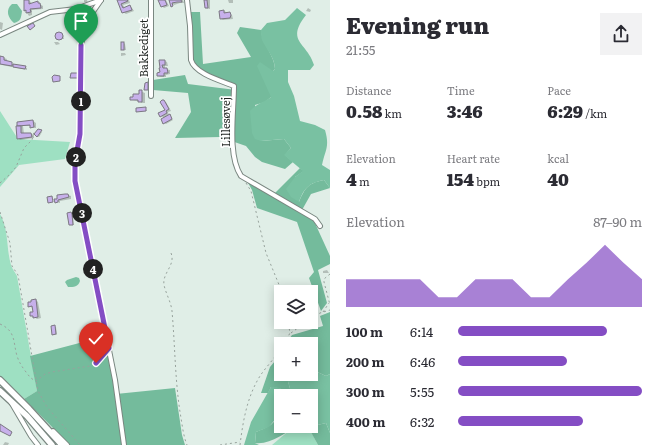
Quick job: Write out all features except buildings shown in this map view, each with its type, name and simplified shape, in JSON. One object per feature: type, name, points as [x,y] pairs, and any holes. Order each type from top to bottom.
[{"type":"highway","points":[[0,380],[62,445]]},
{"type":"highway","points":[[0,390],[27,416],[52,445]]},
{"type":"street","points":[[0,35],[50,12],[76,9],[102,0]]},
{"type":"street","points":[[102,0],[87,20],[82,33],[80,134],[75,162],[75,181],[115,380],[124,445]]},
{"type":"street","name":"Bakkediget","points":[[151,0],[151,96]]},
{"type":"street","name":"Lillesøvej","points":[[187,0],[192,65],[203,73],[234,86],[234,150],[237,169],[243,177]]},
{"type":"street","points":[[243,177],[315,219],[320,226]]},
{"type":"street","points":[[10,400],[12,406],[38,445]]},
{"type":"street","points":[[29,409],[67,445]]},
{"type":"path","points":[[0,183],[16,167],[24,148],[32,140],[34,132]]},
{"type":"path","points":[[243,177],[251,191],[266,253],[279,285]]},
{"type":"path","points":[[0,212],[10,243],[12,266],[18,275],[38,391],[47,407],[80,445]]},
{"type":"path","points":[[171,253],[173,257],[172,263],[164,279],[164,286],[171,302],[177,389],[187,445]]},
{"type":"path","points":[[323,312],[330,304],[324,279],[330,274]]},
{"type":"path","points":[[318,315],[330,310]]},
{"type":"path","points":[[0,324],[4,326],[14,337],[17,356],[21,364],[33,379],[36,380]]},
{"type":"path","points":[[289,329],[290,333]]},
{"type":"path","points":[[288,337],[290,333],[296,329]]},
{"type":"path","points":[[36,380],[45,374],[52,372],[90,366],[96,363],[109,348]]},
{"type":"path","points":[[240,445],[242,424],[250,396],[261,375],[274,357]]},
{"type":"path","points":[[220,445],[240,441]]},
{"type":"shaded area","points":[[12,4],[17,4],[22,11],[20,19],[14,23],[8,14]]},
{"type":"shaded area","points":[[297,8],[306,15],[297,31],[297,37],[311,57],[314,65],[310,70],[288,70],[288,82],[294,96],[300,121],[315,125],[325,130],[327,145],[322,165],[330,170],[330,188],[324,180],[314,183],[305,190],[299,202],[291,197],[286,189],[295,177],[303,171],[284,155],[291,148],[284,139],[261,141],[255,139],[252,133],[250,111],[255,106],[271,97],[257,66],[260,62],[273,71],[275,69],[272,57],[262,40],[261,30],[267,23],[285,20]]},
{"type":"shaded area","points":[[189,12],[200,12],[203,64],[251,57],[237,33],[240,27],[261,30],[273,59],[275,69],[273,71],[271,97],[265,102],[255,105],[261,141],[284,139],[291,148],[285,155],[293,162],[285,169],[262,162],[255,157],[246,146],[220,137],[175,138],[191,112],[188,93],[153,90],[153,80],[185,75],[188,84],[236,90],[236,86],[205,73],[195,64],[192,59]]},
{"type":"shaded area","points":[[0,111],[18,139],[70,142],[65,159],[19,165],[0,187]]},
{"type":"shaded area","points":[[300,168],[304,171],[295,177],[299,202],[303,193],[311,184],[324,180],[330,188],[311,194],[302,210],[274,194]]},
{"type":"shaded area","points":[[247,181],[314,221],[330,256],[330,264],[318,270],[327,303],[321,311],[318,303],[318,285],[312,285],[309,278],[314,272],[297,222],[257,208],[252,190]]},
{"type":"shaded area","points":[[0,214],[5,226],[9,259],[17,276],[37,391],[24,399],[0,376]]},
{"type":"shaded area","points":[[76,277],[79,278],[80,281],[77,286],[68,287],[65,282]]},
{"type":"shaded area","points":[[330,312],[330,374],[326,376],[318,372],[318,337],[291,337],[292,335],[318,329],[318,327],[323,326],[320,316]]},
{"type":"shaded area","points":[[106,336],[116,394],[175,388],[182,435],[185,445],[70,445],[24,399],[37,391],[30,356]]},
{"type":"shaded area","points":[[274,362],[274,381],[288,381],[290,389],[271,387],[268,393],[261,393],[270,367]]},
{"type":"shaded area","points":[[318,372],[326,376],[330,374],[330,433],[326,423],[318,425],[318,389],[290,389],[288,381],[318,381]]},
{"type":"shaded area","points":[[271,387],[281,389],[274,389],[274,421],[269,427],[256,432],[255,443],[259,445],[244,445],[251,422]]},
{"type":"shaded area","points":[[274,422],[274,433],[286,433],[267,442],[255,443],[256,432]]},
{"type":"shaded area","points":[[326,423],[330,433],[330,445],[318,445],[312,433],[318,433],[318,425]]},
{"type":"shaded area","points":[[286,433],[312,433],[318,445],[272,445]]},
{"type":"route","points":[[81,45],[80,134],[75,162],[75,181],[109,348],[96,363]]}]
